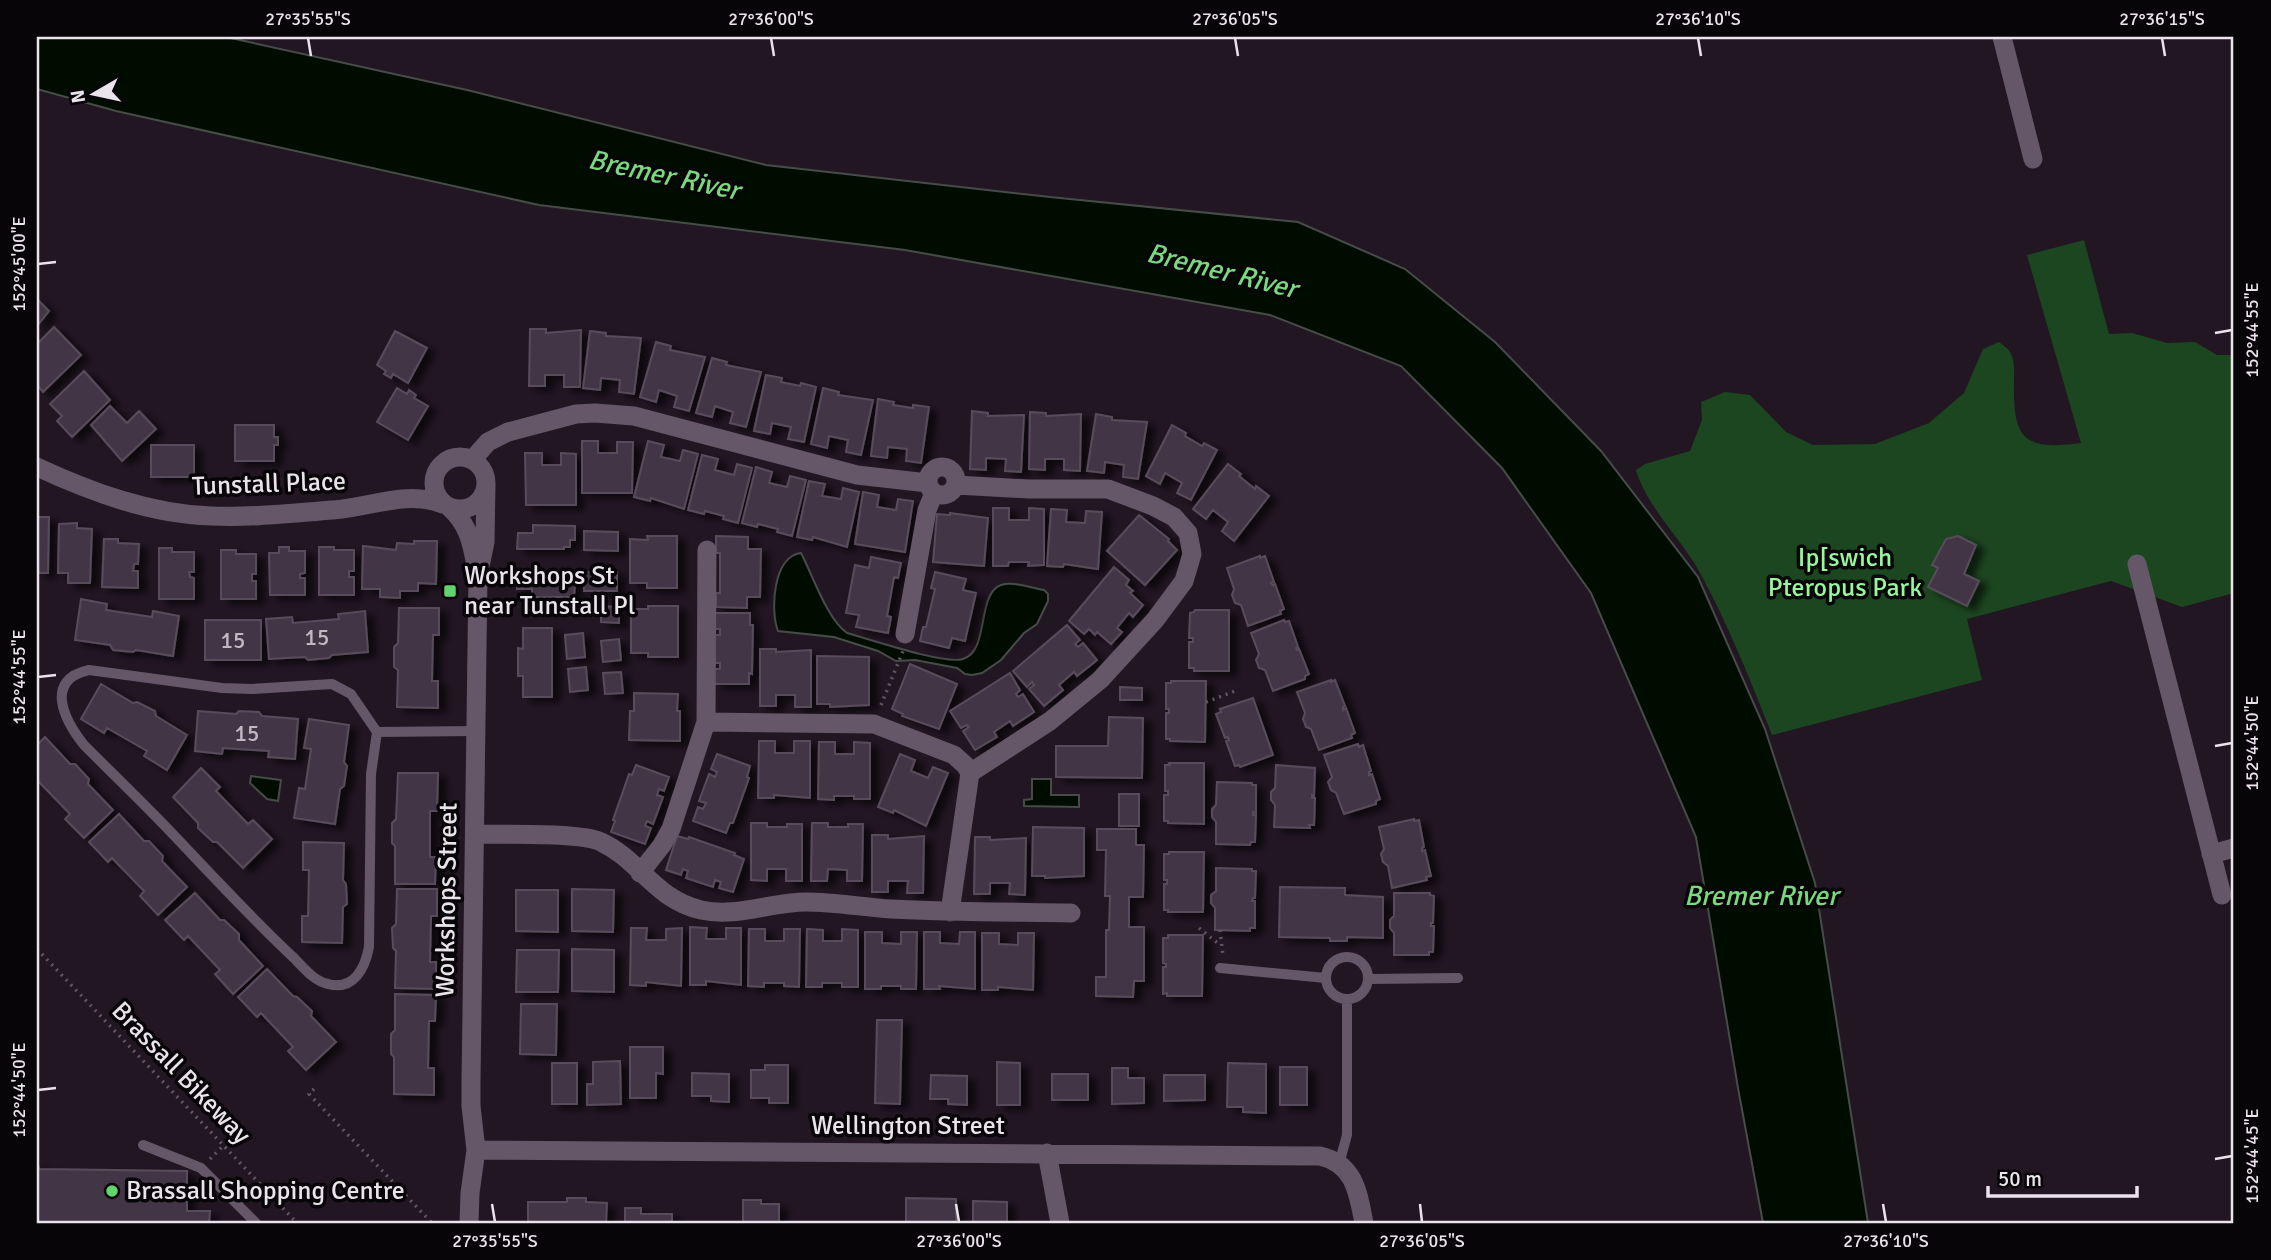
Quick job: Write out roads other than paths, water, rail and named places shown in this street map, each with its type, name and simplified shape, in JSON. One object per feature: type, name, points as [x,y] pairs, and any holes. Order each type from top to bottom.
[{"type":"street","points":[[2002,37],[2033,159]]},
{"type":"street","points":[[472,460],[488,442],[508,432],[576,414],[604,413],[634,416],[857,475],[931,488],[948,495],[956,485],[1018,489],[1108,489],[1174,517],[1188,533],[1192,554],[1188,573],[1155,620],[1100,680],[1050,722],[970,774]]},
{"type":"street","points":[[455,457],[472,460],[484,474],[486,483],[480,500],[473,506],[458,510],[447,506],[435,491],[435,474],[446,461],[455,457]]},
{"type":"street","name":"Tunstall Place","points":[[37,467],[142,506],[209,516],[239,517],[342,509],[418,497],[447,506]]},
{"type":"street","name":"Tunstall Place","points":[[384,501],[435,474]]},
{"type":"street","name":"Workshops Street","points":[[469,1223],[476,1150],[471,1106],[478,576],[485,542],[486,483]]},
{"type":"street","points":[[904,641],[931,488]]},
{"type":"street","name":"Workshops Street","points":[[447,506],[460,517],[467,528],[478,576]]},
{"type":"street","points":[[640,873],[671,829],[706,722],[707,550]]},
{"type":"street","points":[[2137,564],[2222,895]]},
{"type":"street","points":[[706,722],[874,723],[954,755],[970,774],[950,912]]},
{"type":"street","points":[[475,834],[592,838],[614,849],[659,891],[699,909],[715,912],[734,912],[804,902],[950,912],[1071,913]]},
{"type":"street","points":[[2211,854],[2234,848]]},
{"type":"street","name":"Wellington Street","points":[[476,1150],[1312,1156],[1327,1158],[1339,1164]]},
{"type":"street","points":[[1047,1153],[1060,1223]]},
{"type":"street","points":[[1339,1164],[1346,1169],[1355,1183],[1364,1223]]},
{"type":"lane","points":[[89,670],[252,690],[332,684],[351,695],[377,732],[371,774],[369,947],[362,972],[341,985],[332,985],[316,979],[276,942],[84,745],[65,717],[62,693],[71,678],[89,670]]},
{"type":"lane","points":[[377,732],[476,731]]},
{"type":"lane","points":[[1344,957],[1351,957],[1364,965],[1368,979],[1364,991],[1347,1000],[1334,996],[1326,978],[1331,964],[1344,957]]},
{"type":"lane","points":[[1220,968],[1326,978]]},
{"type":"lane","points":[[1368,979],[1458,978]]},
{"type":"lane","points":[[1339,1164],[1347,1135],[1347,1000]]},
{"type":"lane","points":[[143,1145],[201,1168],[256,1223]]},
{"type":"water","name":"Bremer River","points":[[37,37],[226,37],[467,90],[766,165],[1298,222],[1405,269],[1495,342],[1601,451],[1698,577],[1765,729],[1815,883],[1868,1223],[1763,1223],[1696,837],[1591,593],[1502,468],[1401,366],[1270,315],[905,250],[539,205],[116,111],[37,89]]},
{"type":"water","points":[[801,553],[827,608],[847,633],[940,658],[963,659],[971,654],[977,645],[988,599],[993,590],[1001,585],[1017,584],[1044,590],[1048,594],[1048,601],[1037,624],[1024,633],[1001,660],[982,673],[965,674],[957,668],[915,660],[896,661],[878,651],[834,637],[778,631],[774,598],[779,574],[792,556]]},
{"type":"water","points":[[251,776],[281,780],[278,801],[267,799],[250,783]]},
{"type":"water","points":[[1032,779],[1051,779],[1051,795],[1079,795],[1079,807],[1024,806],[1024,800],[1032,799]]},
{"type":"place","name":"Workshops St near Tunstall Pl","points":[[450,591]]},
{"type":"place","name":"Brassall Shopping Centre","points":[[112,1191]]},
{"type":"park label","name":"Ip[swich Pteropus Park","points":[[1845,573]]}]
